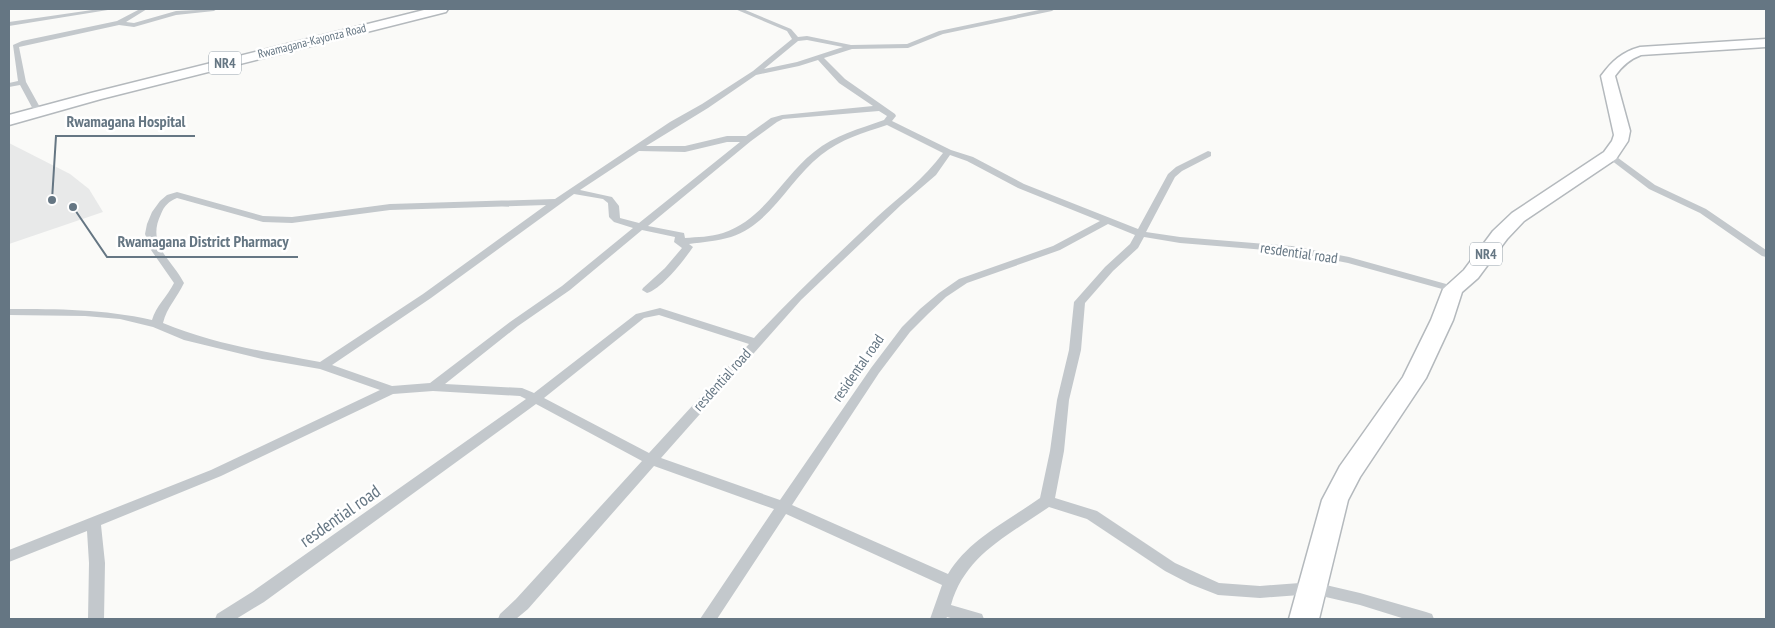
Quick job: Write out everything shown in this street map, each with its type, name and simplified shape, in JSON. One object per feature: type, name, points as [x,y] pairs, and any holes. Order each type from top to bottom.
[{"type":"highway","name":"Rwamagana-Kayonza Road","points":[[9,120],[38,111],[442,9]]},
{"type":"highway","name":"NR4","points":[[1304,619],[1334,500],[1349,472],[1414,378],[1442,320],[1454,289],[1471,274],[1500,235],[1518,217],[1610,155],[1623,138],[1608,76],[1623,58],[1640,51],[1766,43]]},
{"type":"street","points":[[9,24],[111,9]]},
{"type":"street","points":[[119,23],[144,9]]},
{"type":"street","points":[[9,44],[119,23],[134,24],[176,13],[214,9]]},
{"type":"street","points":[[738,9],[789,30],[796,39]]},
{"type":"street","points":[[322,366],[427,296],[572,191],[754,73],[796,39],[807,38],[850,47],[908,46],[941,32],[1052,9]]},
{"type":"street","points":[[22,43],[15,46],[22,82],[38,111]]},
{"type":"street","points":[[754,73],[799,64],[850,47]]},
{"type":"street","points":[[679,242],[726,235],[746,226],[781,194],[808,162],[830,143],[887,122],[892,116],[842,81],[819,57]]},
{"type":"street","points":[[9,85],[22,82]]},
{"type":"street","points":[[433,387],[514,324],[566,288],[748,139],[774,120],[782,117],[881,108]]},
{"type":"street","name":"resdential road","points":[[887,122],[1021,186],[1142,234],[1180,240],[1301,251],[1349,260],[1454,289]]},
{"type":"street","points":[[638,148],[686,149],[727,139],[748,139]]},
{"type":"street","name":"resdential road","points":[[506,619],[522,604],[797,298],[898,203],[933,173],[948,152]]},
{"type":"street","points":[[976,619],[940,614],[950,582],[963,564],[984,545],[1047,501],[1057,451],[1063,400],[1075,350],[1080,302],[1134,246],[1142,234],[1167,181],[1179,169],[1208,154]]},
{"type":"street","points":[[1610,155],[1652,187],[1702,211],[1766,254]]},
{"type":"street","points":[[572,191],[606,197],[614,205],[614,218],[640,227],[680,235],[679,242]]},
{"type":"street","points":[[157,325],[161,309],[174,293],[179,283],[174,272],[152,245],[149,236],[152,220],[162,203],[171,196],[177,195],[263,219],[292,220],[390,207],[557,202]]},
{"type":"street","name":"residental road","points":[[708,619],[898,339],[911,323],[953,287],[963,281],[1069,242],[1108,220]]},
{"type":"street","points":[[647,290],[665,275],[688,247],[679,242]]},
{"type":"street","name":"resdential road","points":[[223,619],[258,597],[536,398],[643,314],[660,311],[756,343]]},
{"type":"street","points":[[9,312],[120,316],[157,325],[184,336],[262,355],[322,366],[391,390]]},
{"type":"street","points":[[9,556],[216,472],[391,390],[433,387],[522,392],[651,460],[783,507],[950,582]]},
{"type":"street","points":[[1047,501],[1092,515],[1170,567],[1218,589],[1260,592],[1313,588],[1360,599],[1426,619]]},
{"type":"street","points":[[94,523],[97,563],[96,619]]},
{"type":"shaded area","points":[[9,143],[70,174],[89,189],[103,212],[9,244]]},
{"type":"place","name":"Rwamagana Hospital","points":[[52,200]]},
{"type":"place","name":"Rwamagana District Pharmacy","points":[[73,207]]}]
